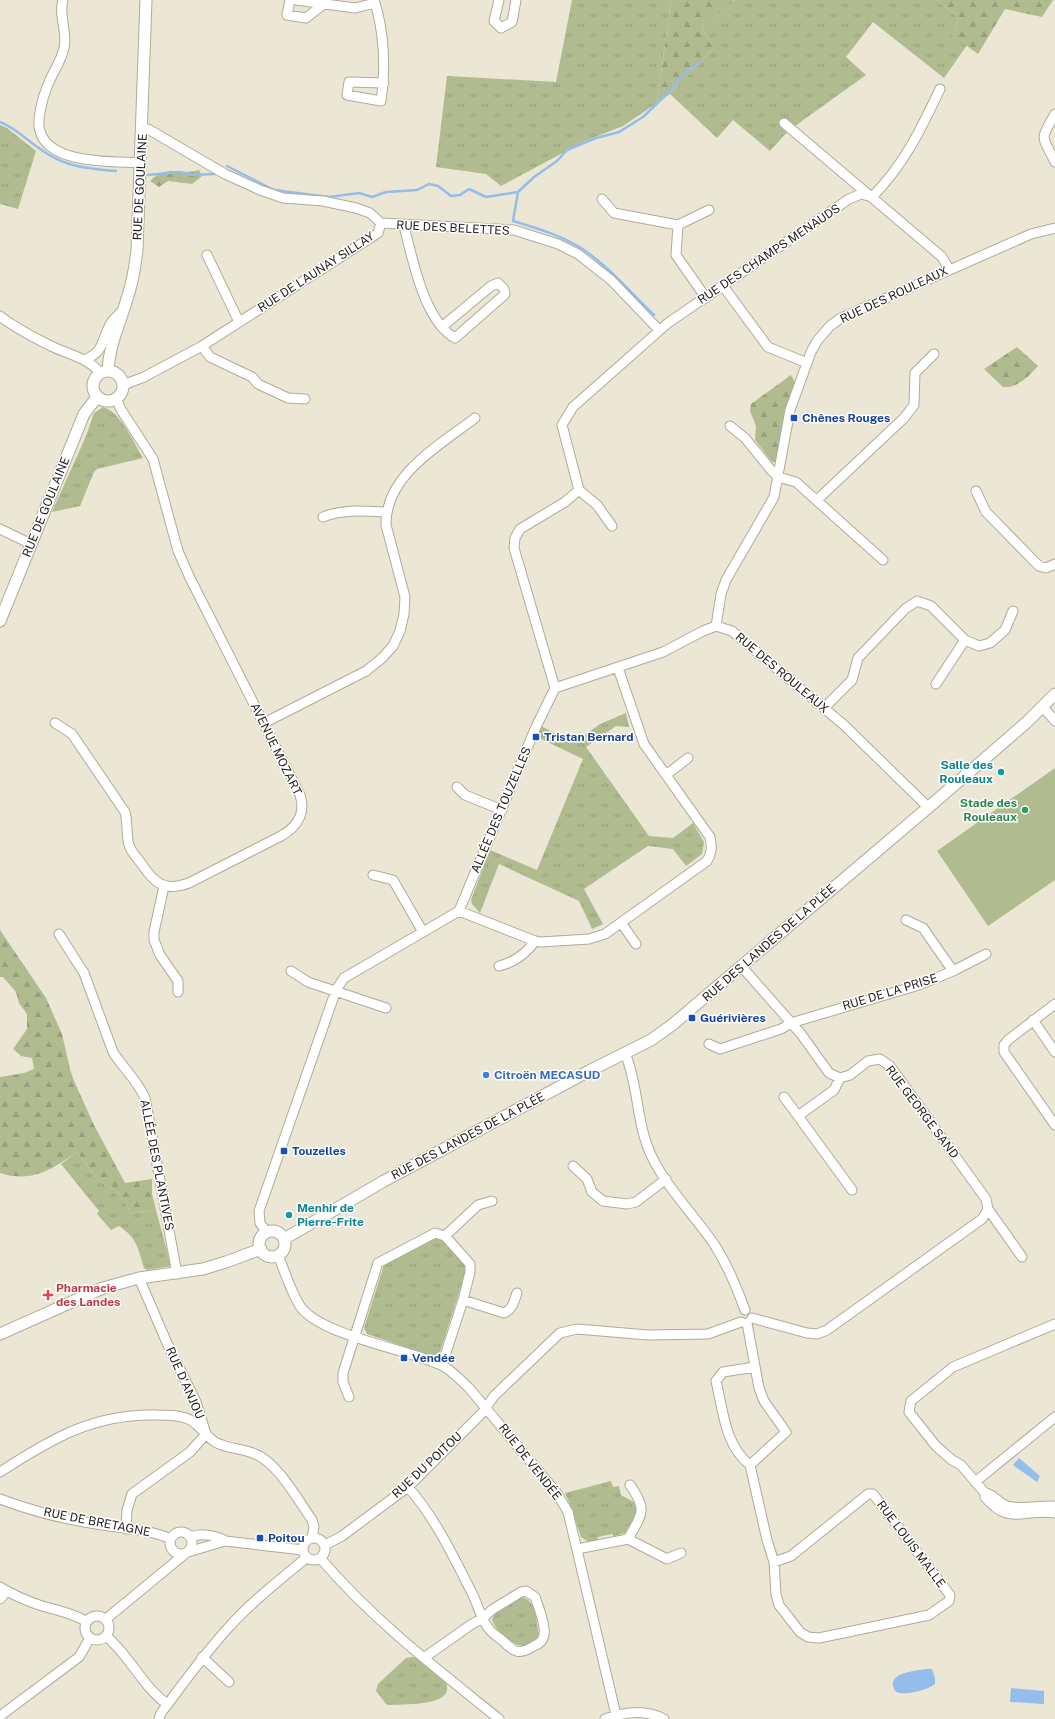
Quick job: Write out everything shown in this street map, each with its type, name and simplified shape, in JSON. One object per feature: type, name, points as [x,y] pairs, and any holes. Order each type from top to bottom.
[{"type":"street","points":[[63,0],[62,14],[66,36],[64,47],[44,96],[39,122],[40,132],[44,141],[50,147],[67,155],[97,161],[141,163]]},
{"type":"street","name":"RUE DE GOULAINE","points":[[104,372],[134,273],[136,258],[143,129],[146,0]]},
{"type":"street","points":[[290,0],[287,15],[306,18],[324,4]]},
{"type":"street","points":[[296,0],[355,8],[374,2],[380,26],[384,82]]},
{"type":"street","points":[[499,0],[494,21],[501,28],[512,22],[516,0]]},
{"type":"street","points":[[872,197],[892,176],[914,142],[940,89]]},
{"type":"street","points":[[1055,114],[1044,137],[1044,142],[1055,162]]},
{"type":"street","points":[[784,123],[942,257],[949,269]]},
{"type":"street","name":"RUE DE LAUNAY SILLAY","points":[[123,385],[144,377],[202,346],[378,233],[381,223],[370,213],[356,208],[323,201],[283,198],[260,190],[225,174],[148,129],[143,129]]},
{"type":"street","name":"RUE DES CHAMPS MENAUDS","points":[[659,330],[849,199],[861,194],[872,197]]},
{"type":"street","points":[[602,199],[614,213],[678,225],[709,210]]},
{"type":"street","name":"RUE DES BELETTES","points":[[381,223],[404,226],[514,230],[558,244],[578,254],[611,280],[659,330]]},
{"type":"street","points":[[678,225],[676,255],[706,298]]},
{"type":"street","points":[[404,226],[421,289],[430,308],[443,326],[455,338],[503,296],[505,294],[504,289],[498,283],[491,286],[443,326]]},
{"type":"street","name":"RUE DES ROULEAUX","points":[[929,808],[844,725],[732,631],[716,626],[721,594],[726,580],[774,497],[790,410],[806,363],[817,341],[830,326],[841,318],[949,269],[1031,234],[1055,228]]},
{"type":"street","points":[[207,255],[239,322]]},
{"type":"street","points":[[723,286],[768,347],[806,363]]},
{"type":"street","points":[[84,360],[101,349],[112,322],[124,308]]},
{"type":"street","points":[[0,316],[48,345],[84,360],[104,372]]},
{"type":"street","points":[[612,526],[597,505],[579,490],[562,425],[573,407],[659,330]]},
{"type":"street","points":[[202,346],[210,357],[252,377],[258,384],[288,398],[305,400]]},
{"type":"street","points":[[817,500],[904,418],[914,405],[915,373],[934,354]]},
{"type":"street","points":[[112,371],[120,376],[123,385],[122,392],[117,398],[109,401],[104,401],[97,397],[93,389],[96,376],[104,372],[112,371]]},
{"type":"street","name":"RUE DE GOULAINE","points":[[0,621],[84,414],[97,397]]},
{"type":"street","name":"AVENUE MOZART","points":[[117,398],[120,408],[153,459],[178,551],[190,578],[300,795],[302,808],[299,819],[292,829],[281,836],[189,883],[173,888],[164,886]]},
{"type":"street","points":[[264,723],[366,671],[381,659],[393,646],[400,631],[404,614],[405,597],[386,525],[386,512],[393,496],[408,471],[427,454],[475,418]]},
{"type":"street","points":[[730,426],[744,438],[778,477],[796,482],[883,560]]},
{"type":"street","points":[[579,490],[565,502],[520,529],[514,538],[514,548],[556,688],[663,652],[703,631],[716,626]]},
{"type":"street","points":[[976,491],[986,512],[1039,566],[1046,568],[1055,564]]},
{"type":"street","points":[[323,517],[336,512],[386,512]]},
{"type":"street","points":[[0,529],[31,544]]},
{"type":"street","points":[[824,708],[852,680],[858,658],[905,609],[917,601],[931,606],[965,640],[979,646],[990,643],[1004,630],[1013,611]]},
{"type":"street","points":[[936,684],[965,640]]},
{"type":"street","points":[[267,1233],[260,1223],[259,1211],[336,990],[344,978],[459,911],[541,942],[589,939],[605,934],[622,924],[707,861],[711,854],[712,846],[710,837],[644,744],[618,668]]},
{"type":"street","name":"ALLÉE DES TOUZELLES","points":[[459,911],[535,729],[556,688]]},
{"type":"street","name":"RUE DES LANDES DE LA PLÉE","points":[[284,1240],[407,1169],[482,1130],[589,1071],[651,1040],[672,1025],[742,967],[929,808],[1043,707],[1055,694]]},
{"type":"street","points":[[1043,707],[1055,721]]},
{"type":"street","points":[[54,723],[72,734],[125,812],[128,820],[130,847],[148,874],[155,881],[164,886],[154,932],[154,940],[160,955],[178,981],[178,992]]},
{"type":"street","points":[[666,775],[688,758]]},
{"type":"street","points":[[457,787],[465,795],[502,810]]},
{"type":"street","points":[[373,875],[393,880],[423,932]]},
{"type":"street","points":[[906,920],[923,928],[953,971]]},
{"type":"street","points":[[622,924],[636,944]]},
{"type":"street","name":"ALLÉE DES PLANTIVES","points":[[58,934],[84,973],[114,1052],[120,1063],[140,1086],[145,1098],[176,1260],[177,1274]]},
{"type":"street","points":[[499,966],[511,963],[529,950],[535,941]]},
{"type":"street","name":"RUE DE LA PRISE","points":[[709,1044],[720,1049],[781,1029],[791,1023],[919,985],[953,971],[986,954]]},
{"type":"street","points":[[742,967],[791,1023],[829,1073],[840,1078],[834,1090],[798,1116]]},
{"type":"street","points":[[291,971],[308,982],[336,990],[386,1008]]},
{"type":"street","points":[[1055,1004],[1008,1040],[1004,1045],[1004,1052],[1055,1126]]},
{"type":"street","points":[[1033,1020],[1055,1052]]},
{"type":"street","points":[[625,1053],[645,1139],[652,1157],[666,1179],[714,1244],[722,1258],[745,1310],[739,1314],[739,1318],[747,1321],[818,1334],[827,1330],[982,1219],[988,1209]]},
{"type":"street","name":"RUE GEORGE SAND","points":[[840,1078],[850,1075],[868,1061],[880,1059],[890,1066],[986,1199],[988,1209],[1022,1257]]},
{"type":"street","points":[[784,1097],[852,1190]]},
{"type":"street","points":[[573,1166],[587,1180],[592,1192],[603,1201],[627,1204],[636,1202],[666,1179]]},
{"type":"street","points":[[445,1236],[478,1204],[492,1201]]},
{"type":"street","points":[[275,1232],[282,1236],[284,1240],[283,1250],[274,1257],[266,1255],[261,1249],[261,1238],[267,1233],[275,1232]]},
{"type":"street","points":[[349,1397],[343,1382],[342,1373],[378,1263],[425,1237],[435,1234],[445,1236],[470,1264],[470,1272],[463,1300],[442,1365]]},
{"type":"street","points":[[0,1334],[102,1288],[139,1278],[177,1274],[226,1262],[261,1249]]},
{"type":"street","name":"RUE DE VENDÉE","points":[[278,1255],[288,1282],[300,1307],[316,1321],[354,1337],[387,1346],[442,1365],[469,1388],[556,1492],[568,1512],[616,1715]]},
{"type":"street","name":"RUE D'ANJOU","points":[[126,1529],[127,1510],[132,1494],[190,1452],[206,1434],[196,1402],[167,1343],[139,1278]]},
{"type":"street","points":[[463,1300],[504,1313],[512,1306],[517,1293]]},
{"type":"street","points":[[747,1321],[759,1388],[764,1401],[786,1432],[750,1465],[744,1460],[730,1438],[716,1381],[723,1372],[755,1367]]},
{"type":"street","name":"RUE DU POITOU","points":[[325,1545],[342,1536],[408,1487],[486,1408],[494,1396],[560,1333],[577,1328],[648,1336],[708,1334],[747,1321]]},
{"type":"street","points":[[1055,1324],[953,1367],[910,1401],[909,1412],[936,1446],[952,1460],[961,1465],[985,1493],[985,1497],[991,1505],[997,1510],[1006,1514],[1055,1513]]},
{"type":"street","points":[[0,1472],[72,1431],[115,1417],[132,1414],[172,1415],[192,1421],[214,1442],[257,1454],[274,1466],[312,1520],[314,1527],[312,1538],[305,1543],[305,1554],[228,1627],[202,1657],[167,1704],[159,1719]]},
{"type":"street","points":[[975,1482],[1055,1418]]},
{"type":"street","name":"RUE LOUIS MALLE","points":[[750,1465],[767,1540],[774,1562],[776,1594],[779,1605],[800,1632],[808,1637],[819,1638],[929,1615],[949,1601],[950,1595],[873,1494],[868,1494],[791,1556],[774,1562]]},
{"type":"street","points":[[628,1539],[642,1514],[639,1498],[630,1485]]},
{"type":"street","points":[[408,1487],[437,1525],[478,1603],[483,1618],[491,1631],[512,1650],[519,1652],[526,1651],[539,1644],[543,1639],[545,1632],[535,1597],[526,1591],[516,1595],[493,1609],[483,1618],[472,1624],[425,1658]]},
{"type":"street","points":[[985,1493],[990,1494],[1005,1505],[1015,1507],[1055,1506]]},
{"type":"street","name":"RUE DE BRETAGNE","points":[[0,1499],[64,1518],[158,1534],[172,1544]]},
{"type":"street","points":[[169,1566],[172,1544],[176,1534],[182,1533],[190,1537],[200,1535],[217,1536],[225,1541],[305,1554],[313,1561],[321,1559],[325,1553],[325,1545],[321,1540],[312,1538]]},
{"type":"street","points":[[106,1620],[187,1552],[192,1546],[190,1537]]},
{"type":"street","points":[[577,1549],[628,1539],[667,1559],[681,1553]]},
{"type":"street","points":[[172,1544],[177,1553],[187,1552],[225,1541]]},
{"type":"street","points":[[321,1559],[344,1585],[372,1612],[499,1719]]},
{"type":"street","points":[[0,1599],[3,1589],[30,1602],[72,1613],[86,1621]]},
{"type":"street","points":[[96,1615],[103,1617],[106,1620],[109,1626],[106,1636],[100,1640],[90,1638],[85,1632],[84,1628],[86,1621],[96,1615]]},
{"type":"street","points":[[106,1636],[116,1644],[150,1691],[167,1704]]},
{"type":"street","points":[[0,1716],[79,1657],[90,1638]]},
{"type":"street","points":[[202,1657],[229,1682]]},
{"type":"street","points":[[605,1719],[632,1712],[645,1713],[664,1719]]},
{"type":"green space","points":[[572,0],[671,0],[657,103],[623,126],[585,141],[501,186],[486,174],[436,167],[447,76],[556,82]]},
{"type":"green space","points":[[671,0],[735,0],[702,28],[714,48],[670,94],[657,103]]},
{"type":"green space","points":[[735,0],[937,0],[959,18],[952,35],[967,45],[944,78],[873,22],[846,57],[866,75],[788,131],[770,151],[733,120],[717,138],[670,94],[714,48],[702,28]]},
{"type":"green space","points":[[937,0],[1053,0],[1042,17],[1005,9],[978,54],[952,35],[959,18]]},
{"type":"green space","points":[[0,125],[7,128],[36,151],[18,209],[0,204]]},
{"type":"green space","points":[[199,170],[202,176],[192,184],[168,181],[159,187],[150,181],[156,176],[168,171],[186,172]]},
{"type":"green space","points":[[1017,347],[1038,366],[1018,384],[1003,387],[984,369]]},
{"type":"green space","points":[[791,375],[796,384],[777,462],[772,462],[755,440],[756,426],[750,411],[751,404]]},
{"type":"green space","points":[[103,407],[110,410],[121,421],[143,458],[97,469],[94,472],[80,506],[52,512],[86,436],[94,413]]},
{"type":"green space","points":[[626,713],[629,727],[616,726],[586,747],[649,836],[673,838],[693,823],[704,842],[702,854],[686,866],[673,849],[648,846],[584,889],[603,924],[592,929],[579,901],[499,864],[480,913],[472,904],[471,900],[490,850],[537,870],[583,759],[537,737],[541,726],[574,743],[600,724]]},
{"type":"green space","name":"Stade des Rouleaux","points":[[1055,768],[1055,880],[988,926],[937,851]]},
{"type":"green space","points":[[0,930],[46,998],[62,1034],[74,1081],[94,1125],[125,1183],[152,1179],[152,1194],[156,1210],[131,1213],[123,1199],[116,1191],[98,1180],[77,1152],[41,1173],[11,1176],[0,1173],[0,1077],[24,1073],[34,1069],[32,1058],[21,1056],[13,1049],[27,1029],[27,1014],[19,1003],[16,992],[3,977],[0,977]]},
{"type":"green space","points":[[77,1152],[98,1180],[116,1191],[123,1199],[131,1213],[156,1210],[171,1266],[147,1270],[144,1268],[136,1244],[130,1235],[119,1226],[111,1230],[97,1214],[99,1211],[61,1164]]},
{"type":"green space","points":[[435,1238],[444,1240],[468,1265],[438,1358],[367,1334],[364,1328],[384,1265]]},
{"type":"green space","points":[[611,1481],[613,1487],[619,1486],[621,1495],[634,1502],[637,1512],[625,1533],[614,1536],[612,1534],[598,1537],[597,1541],[590,1543],[581,1537],[565,1493]]},
{"type":"green space","points":[[522,1597],[527,1599],[533,1607],[539,1634],[531,1643],[524,1646],[515,1644],[505,1637],[495,1627],[492,1619],[495,1614]]},
{"type":"green space","points":[[406,1658],[417,1658],[445,1681],[447,1689],[444,1696],[437,1700],[417,1704],[386,1704],[376,1691],[378,1684]]},
{"type":"water","points":[[1019,1458],[1040,1476],[1037,1482],[1013,1465]]},
{"type":"water","points":[[932,1669],[935,1684],[916,1692],[896,1692],[893,1686],[897,1677],[908,1672]]},
{"type":"water","points":[[1011,1688],[1044,1691],[1044,1704],[1010,1702]]},
{"type":"waterway","points":[[518,192],[534,177],[557,161],[567,150],[596,138],[619,132],[643,117],[674,87],[681,76],[700,62]]},
{"type":"waterway","points":[[0,122],[12,128],[43,151],[60,161],[87,168],[116,171]]},
{"type":"waterway","points":[[227,166],[274,190],[329,197],[359,193],[372,197],[386,192],[417,190],[429,184],[438,186],[451,196],[460,195],[469,189],[486,197],[518,192],[513,221],[559,237],[584,250],[612,273],[654,315]]},
{"type":"waterway","points":[[148,175],[179,172],[194,175],[215,174]]},
{"type":"place","name":"Chênes Rouges","points":[[794,418]]},
{"type":"place","name":"Tristan Bernard","points":[[536,737]]},
{"type":"place","name":"Salle des Rouleaux","points":[[1001,772]]},
{"type":"place","name":"Stade des Rouleaux","points":[[1025,810]]},
{"type":"place","name":"Guérivières","points":[[692,1018]]},
{"type":"place","name":"Citroën MECASUD","points":[[486,1075]]},
{"type":"place","name":"Touzelles","points":[[284,1151]]},
{"type":"place","name":"Menhir de Pierre-Frite","points":[[289,1215]]},
{"type":"place","name":"Pharmacie des Landes","points":[[48,1295]]},
{"type":"place","name":"Vendée","points":[[404,1358]]},
{"type":"place","name":"Poitou","points":[[260,1538]]}]
